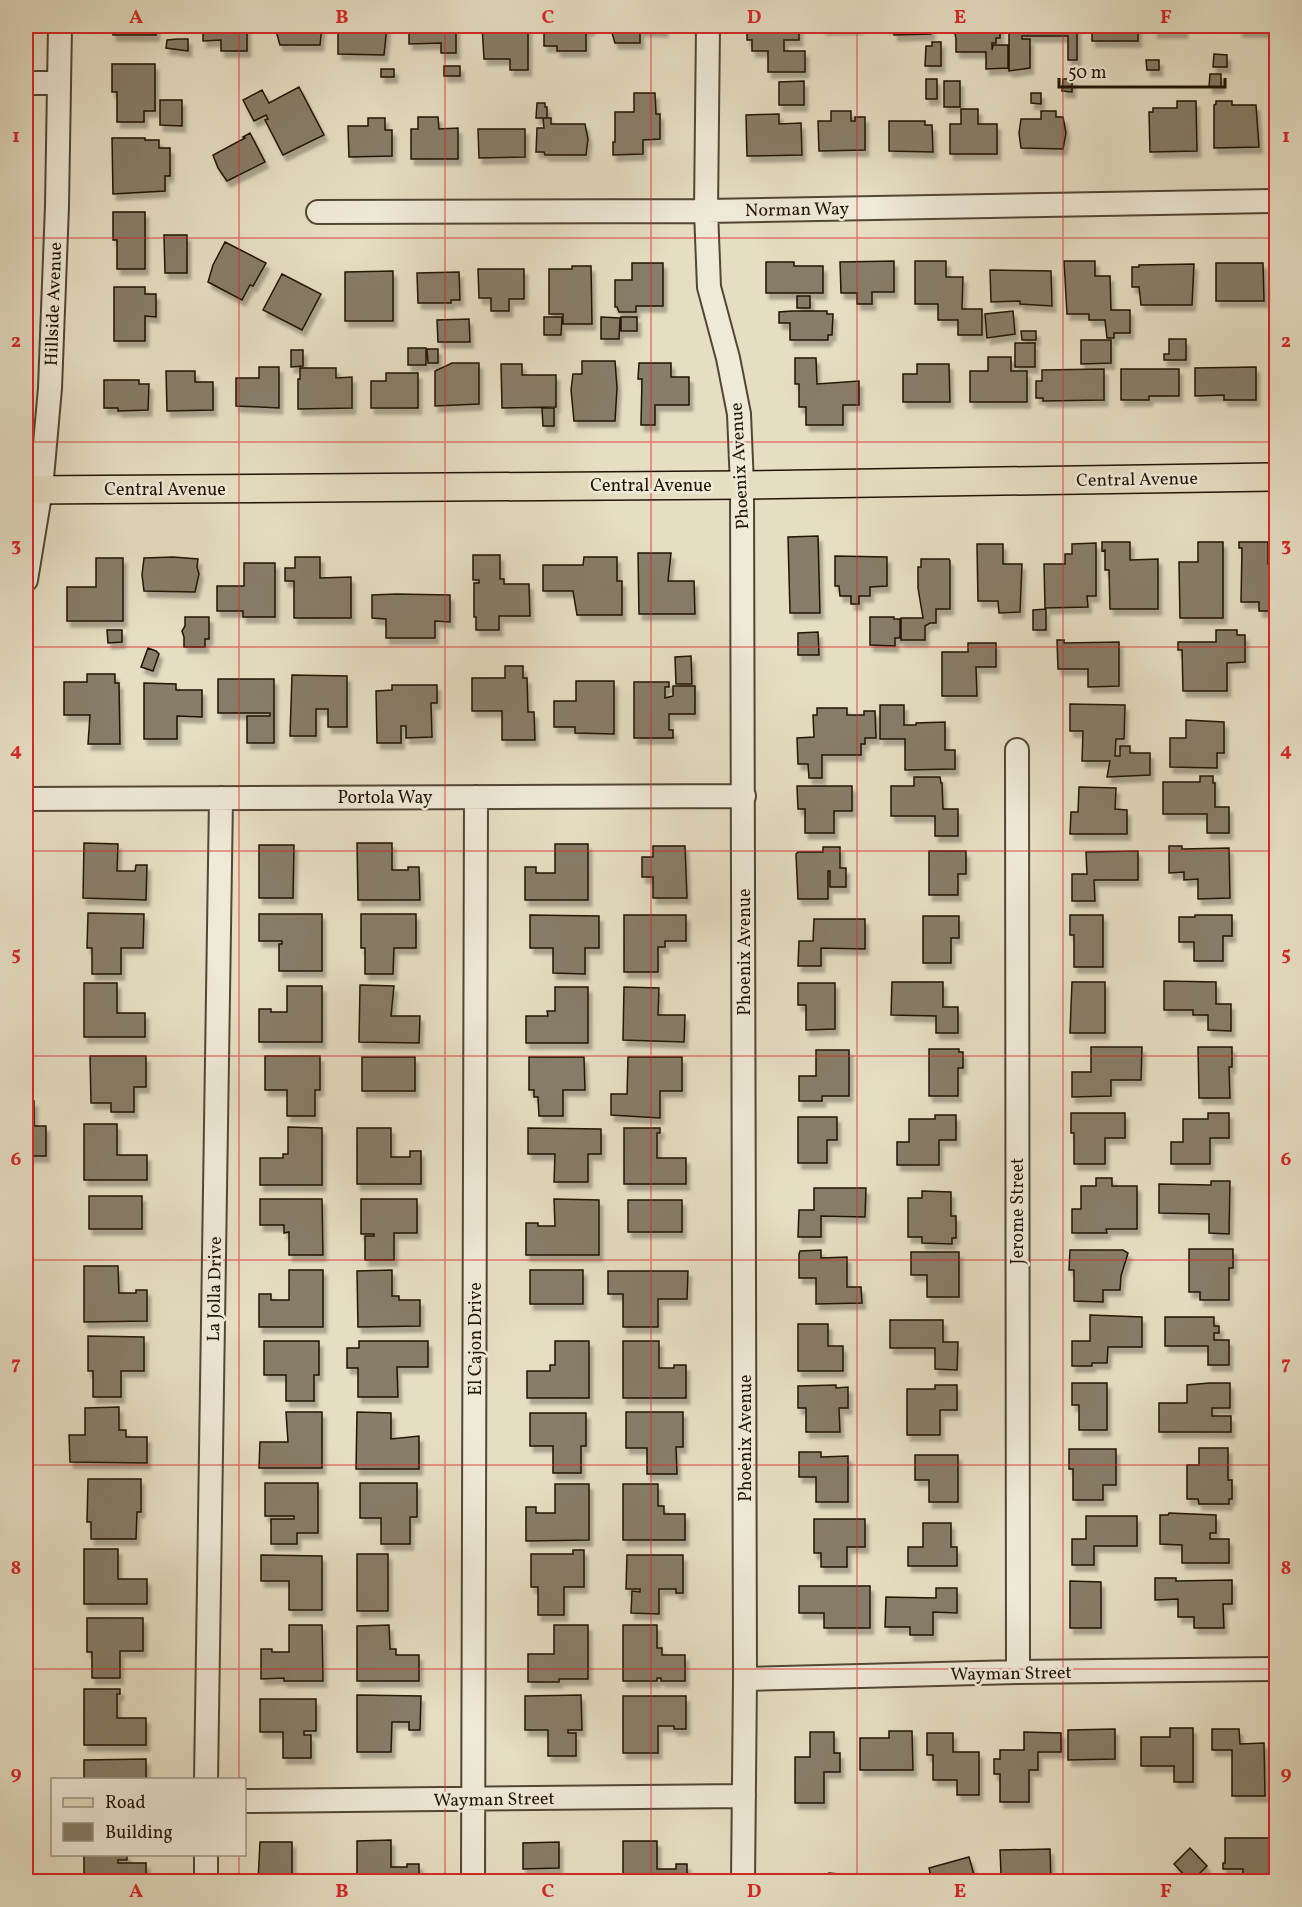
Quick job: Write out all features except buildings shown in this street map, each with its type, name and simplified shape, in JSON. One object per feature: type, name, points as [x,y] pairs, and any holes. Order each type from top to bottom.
[{"type":"main road","name":"Central Avenue","points":[[33,489],[742,484],[1276,477]]},
{"type":"street","name":"Hillside Avenue","points":[[26,580],[33,489],[50,388],[60,26]]},
{"type":"street","name":"Phoenix Avenue","points":[[708,26],[706,210],[709,287],[728,358],[739,414],[742,484],[745,1679],[743,1881]]},
{"type":"street","points":[[26,83],[59,82]]},
{"type":"street","name":"Norman Way","points":[[318,212],[706,210],[1276,201]]},
{"type":"street","name":"Jerome Street","points":[[1017,750],[1018,1672]]},
{"type":"street","name":"Portola Way","points":[[26,799],[744,796]]},
{"type":"street","name":"El Cajon Drive","points":[[473,1881],[476,797]]},
{"type":"street","name":"La Jolla Drive","points":[[206,1778],[221,798]]},
{"type":"street","name":"Wayman Street","points":[[745,1679],[1018,1672],[1276,1669]]},
{"type":"street","name":"Wayman Street","points":[[246,1801],[744,1796]]},
{"type":"street","points":[[206,1856],[206,1881]]}]
